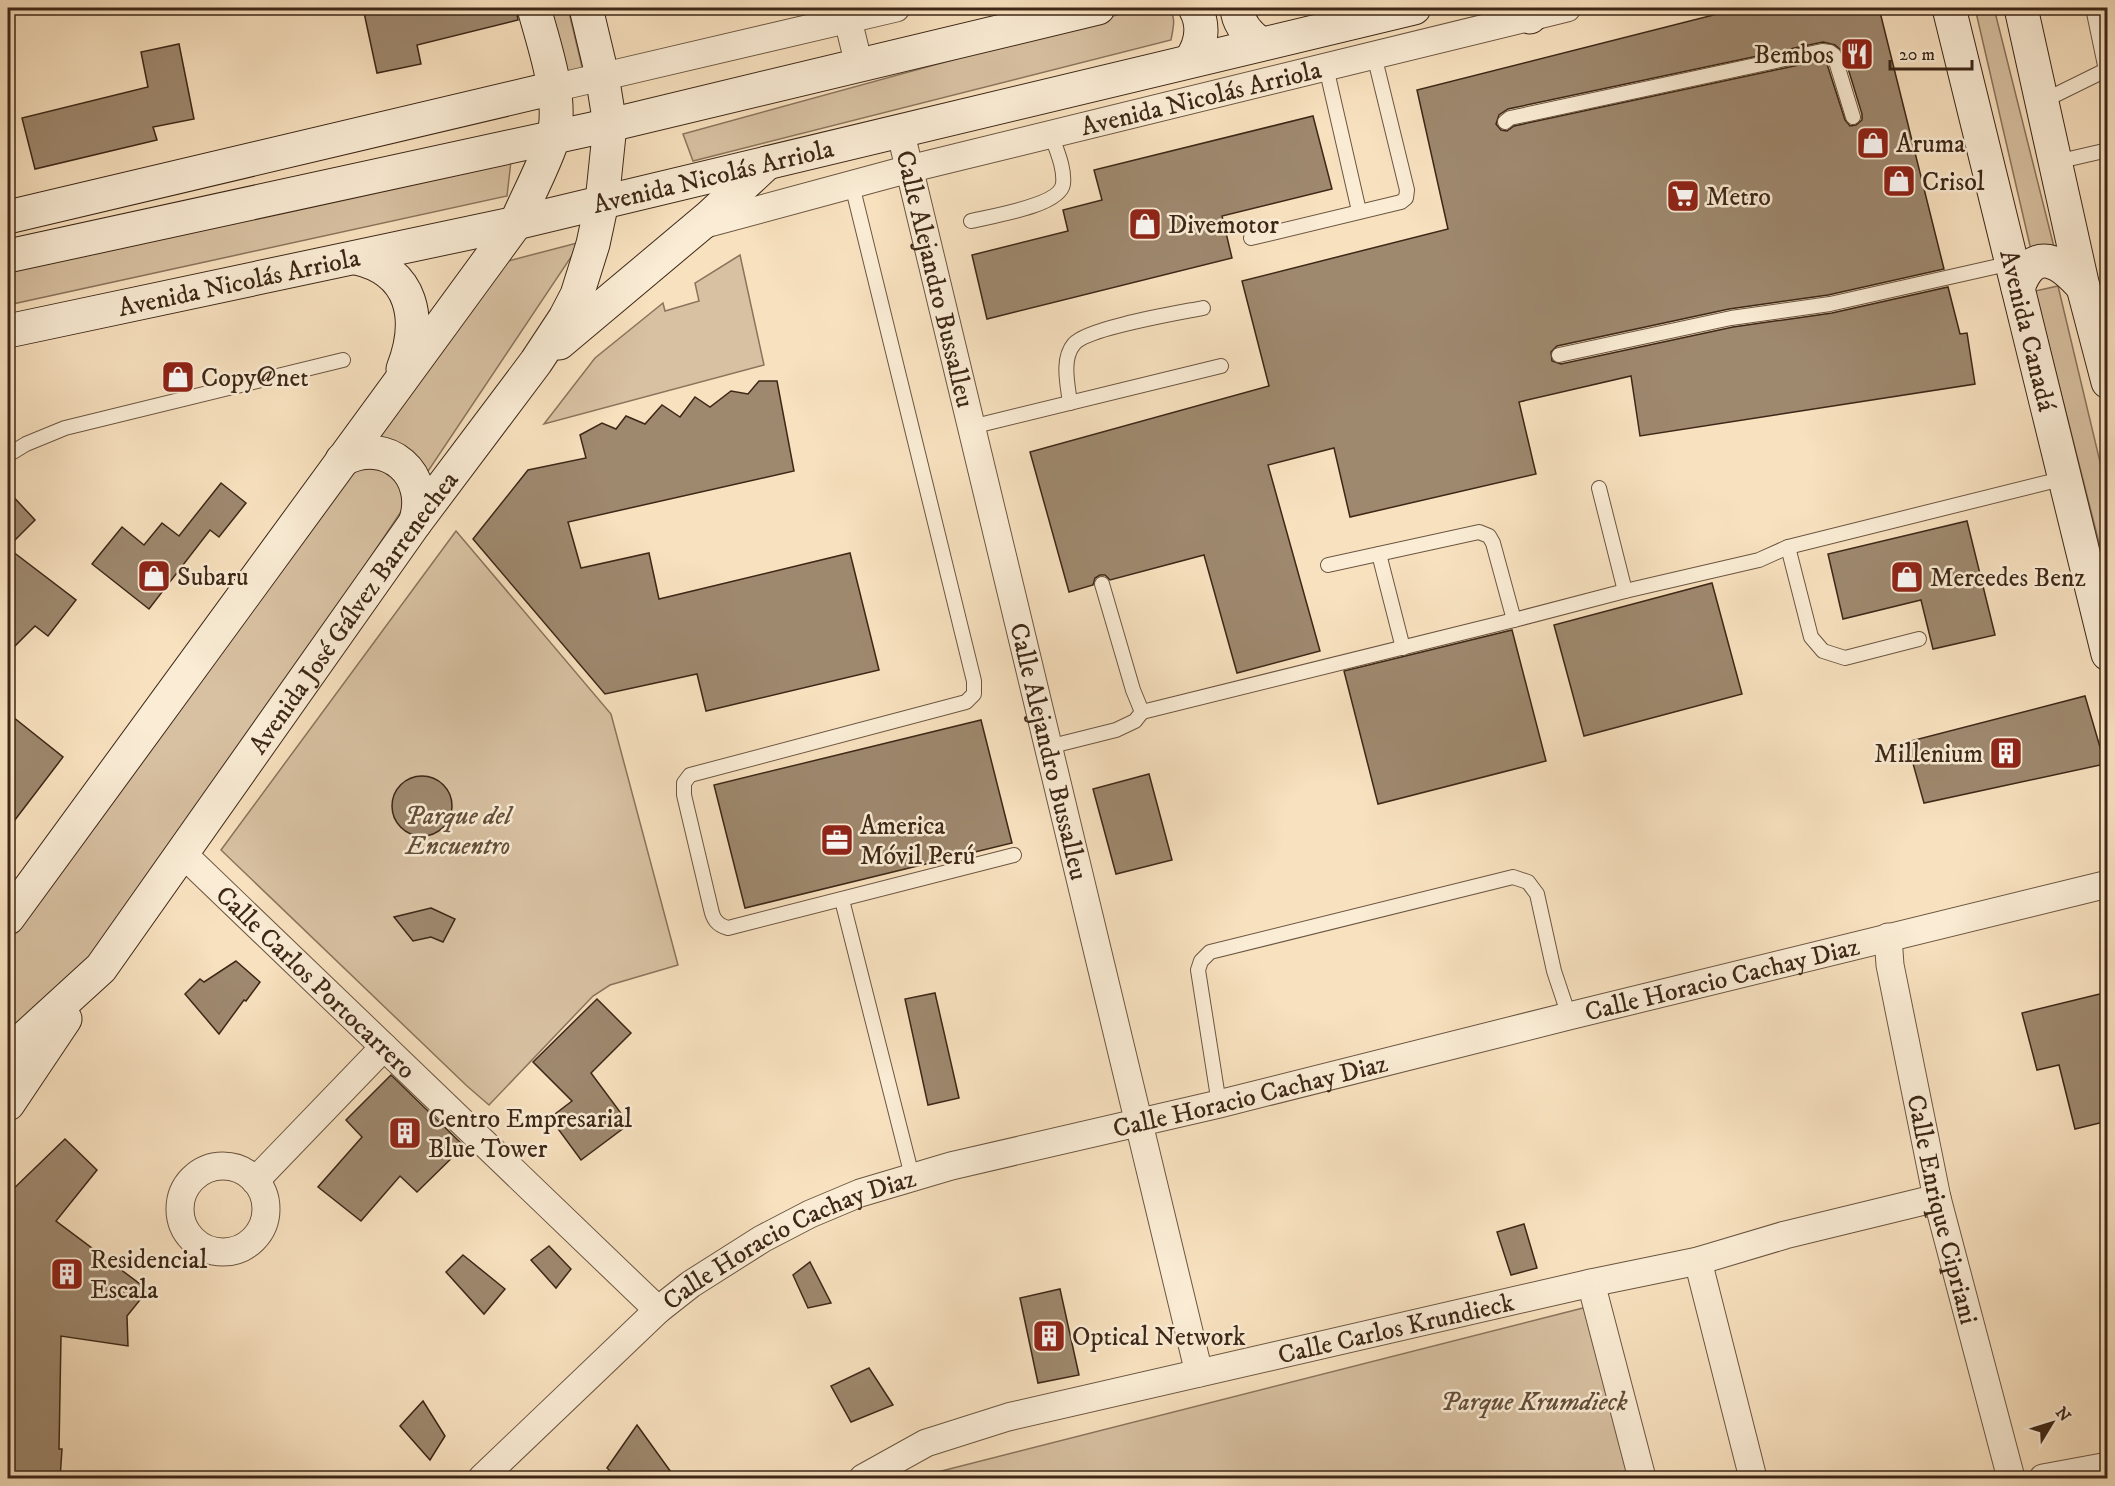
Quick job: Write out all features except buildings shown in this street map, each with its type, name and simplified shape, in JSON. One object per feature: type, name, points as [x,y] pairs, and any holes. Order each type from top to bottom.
[{"type":"main road","points":[[13,898],[395,389],[516,223],[553,137],[556,103],[534,8]]},
{"type":"main road","name":"Avenida José Gálvez Barrenechea","points":[[8,1053],[101,968],[415,523],[537,362],[565,318],[577,295],[593,244],[602,202],[609,125],[602,75],[586,8]]},
{"type":"main road","points":[[12,255],[609,125],[1098,8]]},
{"type":"main road","points":[[1190,61],[1200,42],[1200,20],[1195,8]]},
{"type":"main road","points":[[1237,8],[1242,25],[1250,36],[1261,44]]},
{"type":"main road","name":"Avenida Nicolás Arriola","points":[[8,331],[516,223],[1414,8]]},
{"type":"main road","name":"Avenida Canadá","points":[[1949,8],[2108,654]]},
{"type":"main road","points":[[2020,8],[2043,101],[2083,287],[2105,367]]},
{"type":"main road","points":[[8,216],[554,88]]},
{"type":"main road","points":[[537,362],[769,162]]},
{"type":"main road","points":[[356,258],[377,265],[388,272],[404,288],[411,305],[411,336],[405,364],[395,389]]},
{"type":"main road","points":[[2015,275],[2045,261],[2058,264],[2083,287]]},
{"type":"main road","points":[[342,460],[367,452],[385,454],[401,463],[413,478],[420,496],[415,523]]},
{"type":"main road","points":[[8,1104],[101,968]]},
{"type":"street","points":[[554,88],[846,13],[896,8]]},
{"type":"street","name":"Avenida Nicolás Arriola","points":[[697,226],[909,169],[1374,55],[1529,12],[1567,8]]},
{"type":"street","points":[[846,13],[859,65]]},
{"type":"street","name":"Calle Alejandro Bussalleu","points":[[900,130],[1199,1373]]},
{"type":"street","points":[[8,216],[12,255]]},
{"type":"street","name":"Calle Carlos Portocarrero","points":[[182,853],[658,1310]]},
{"type":"street","name":"Calle Horacio Cachay Diaz","points":[[498,1473],[658,1310],[726,1260],[762,1239],[810,1214],[860,1193],[912,1176],[1219,1104],[2108,884]]},
{"type":"street","name":"Calle Enrique Cipriani","points":[[1887,937],[1890,964],[1937,1198],[2011,1479]]},
{"type":"street","points":[[255,1181],[384,1047]]},
{"type":"street","name":"Calle Carlos Krundieck","points":[[863,1479],[926,1443],[998,1421],[1591,1283],[1698,1261],[1785,1235],[1937,1198]]},
{"type":"street","points":[[1698,1261],[1753,1479]]},
{"type":"street","points":[[1591,1283],[1642,1479]]},
{"type":"street","points":[[2043,1479],[2108,1466]]},
{"type":"lane","points":[[2043,101],[2107,70],[2093,8]]},
{"type":"lane","points":[[1504,122],[1522,116],[1822,51],[1834,55],[1853,117]]},
{"type":"lane","points":[[1251,238],[1401,202],[1406,198],[1407,190],[1374,55]]},
{"type":"lane","points":[[1326,67],[1359,211]]},
{"type":"lane","points":[[971,221],[1034,206],[1056,195],[1063,186],[1063,173],[1051,134]]},
{"type":"lane","points":[[2056,162],[2108,150]]},
{"type":"lane","points":[[852,185],[974,681],[974,694],[966,702],[690,775],[684,783],[684,795],[713,919],[721,926],[728,928],[1014,855]]},
{"type":"lane","points":[[1559,355],[1564,356],[1731,318],[2015,275]]},
{"type":"lane","points":[[1070,403],[1067,358],[1074,344],[1093,333],[1203,308]]},
{"type":"lane","points":[[8,455],[26,444],[65,428],[344,360]]},
{"type":"lane","points":[[971,427],[1221,366]]},
{"type":"lane","points":[[1048,747],[1116,730],[1135,721],[1142,712],[1624,591],[1759,560],[1788,547],[2065,478]]},
{"type":"lane","points":[[1599,488],[1624,591]]},
{"type":"lane","points":[[1328,565],[1479,532],[1489,536],[1493,543],[1514,620]]},
{"type":"lane","points":[[1788,547],[1811,637],[1823,651],[1845,658],[1919,639]]},
{"type":"lane","points":[[1378,554],[1403,648]]},
{"type":"lane","points":[[1102,584],[1133,690],[1142,712]]},
{"type":"lane","points":[[1219,1104],[1198,970],[1201,961],[1209,952],[1514,877],[1528,882],[1537,894],[1554,971],[1569,1016]]},
{"type":"lane","points":[[842,900],[912,1176]]},
{"type":"green space","points":[[546,8],[568,8],[583,71],[562,76]]},
{"type":"green space","points":[[1142,8],[1168,8],[1171,11],[1173,27],[1171,40],[693,161],[683,134]]},
{"type":"green space","points":[[1975,8],[1994,8],[2056,255],[2031,250]]},
{"type":"green space","points":[[511,161],[507,196],[8,305],[8,269]]},
{"type":"green space","points":[[581,242],[157,877],[45,1008],[8,1037],[8,941],[97,824],[367,451],[508,261]]},
{"type":"green space","points":[[740,255],[764,365],[544,424],[595,358],[663,303],[665,311],[699,301],[695,283]]},
{"type":"green space","points":[[2058,286],[2107,491],[2107,574],[2035,291]]},
{"type":"green space","name":"Parque del Encuentro","points":[[456,531],[611,714],[678,965],[610,985],[593,996],[489,1105],[221,850]]},
{"type":"green space","name":"Parque Krumdieck","points":[[1591,1306],[1632,1478],[914,1478]]},
{"type":"place","name":"Bembos","points":[[1857,54]]},
{"type":"place","name":"Aruma","points":[[1873,143]]},
{"type":"place","name":"Crisol","points":[[1899,181]]},
{"type":"place","name":"Metro","points":[[1683,196]]},
{"type":"place","name":"Divemotor","points":[[1145,224]]},
{"type":"place","name":"Copy@net","points":[[178,377]]},
{"type":"place","name":"Subaru","points":[[154,576]]},
{"type":"place","name":"Mercedes Benz","points":[[1907,577]]},
{"type":"place","name":"Millenium","points":[[2006,753]]},
{"type":"place","name":"America Móvil Perú","points":[[837,840]]},
{"type":"place","name":"Centro Empresarial Blue Tower","points":[[405,1133]]},
{"type":"place","name":"Residencial Escala","points":[[67,1274]]},
{"type":"place","name":"Optical Network","points":[[1049,1336]]}]
